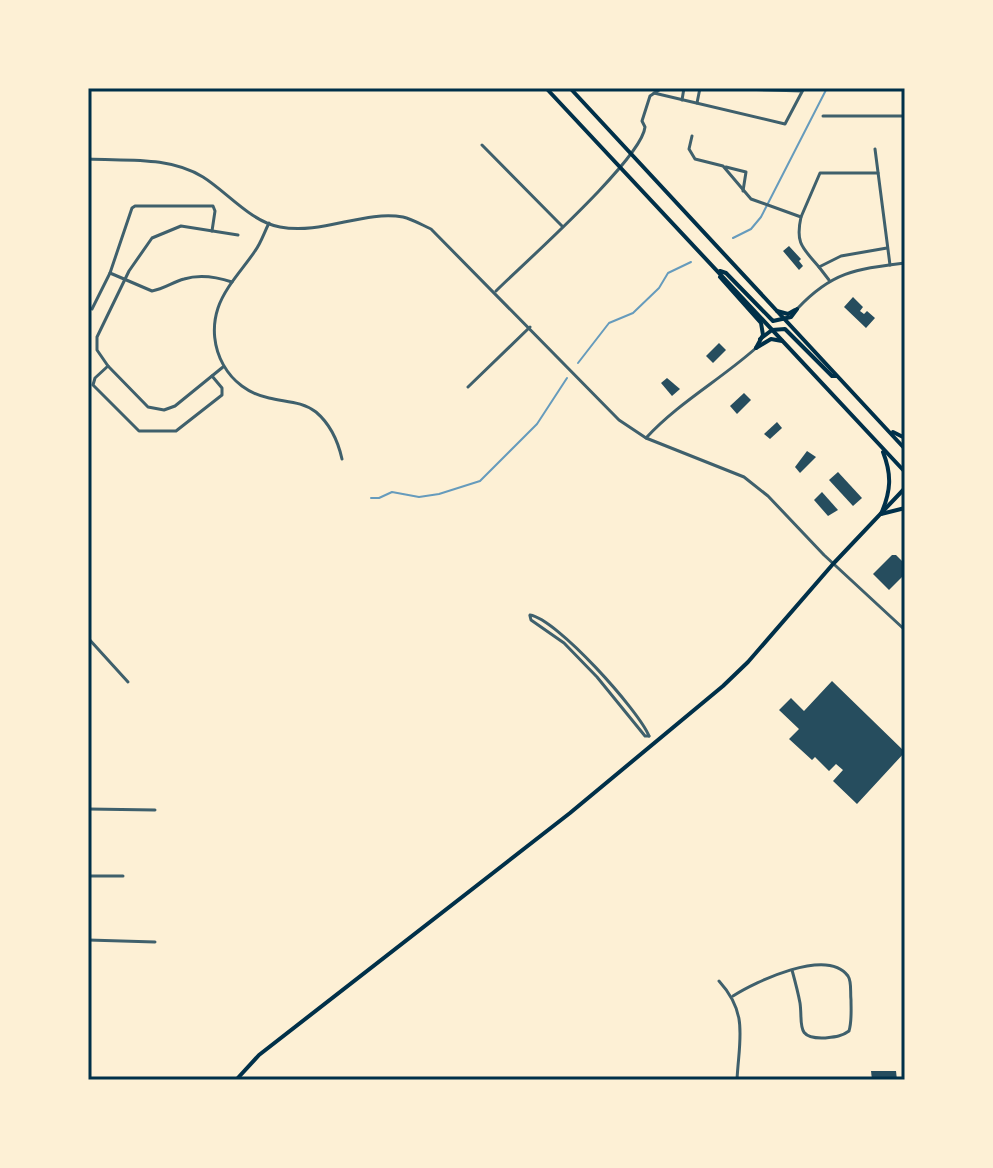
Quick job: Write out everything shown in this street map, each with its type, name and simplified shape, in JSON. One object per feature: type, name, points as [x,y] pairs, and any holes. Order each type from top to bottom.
[{"type":"main road","points":[[546,88],[905,472]]},
{"type":"main road","points":[[570,88],[905,449]]},
{"type":"main road","points":[[718,271],[726,273],[769,318],[777,322],[791,317],[797,309]]},
{"type":"main road","points":[[718,271],[761,323],[763,332],[756,348]]},
{"type":"main road","points":[[776,311],[788,314],[797,309]]},
{"type":"main road","points":[[760,339],[772,330],[781,328],[789,331],[832,376],[836,376]]},
{"type":"main road","points":[[756,348],[771,339],[784,342]]},
{"type":"main road","points":[[888,431],[905,438]]},
{"type":"main road","points":[[880,446],[891,477],[889,495],[881,514]]},
{"type":"main road","points":[[236,1080],[259,1055],[570,813],[723,686],[905,488]]},
{"type":"main road","points":[[881,514],[905,508]]},
{"type":"street","points":[[495,292],[621,166],[644,136],[642,121],[650,96],[662,88]]},
{"type":"street","points":[[682,100],[684,88]]},
{"type":"street","points":[[697,103],[700,88]]},
{"type":"street","points":[[654,93],[785,124],[803,90],[710,88]]},
{"type":"street","points":[[823,116],[905,116]]},
{"type":"street","points":[[692,136],[689,149],[695,159],[746,172],[743,191]]},
{"type":"street","points":[[482,145],[562,226]]},
{"type":"street","points":[[875,149],[890,265]]},
{"type":"street","points":[[88,159],[175,165],[202,176],[269,223],[302,230],[371,218],[403,217],[431,229],[619,420],[646,438],[744,477],[768,496],[833,564],[905,630]]},
{"type":"street","points":[[723,166],[743,191],[762,205],[801,217]]},
{"type":"street","points":[[830,280],[800,245],[798,231],[820,173],[878,173]]},
{"type":"street","points":[[92,309],[110,273],[135,206],[213,206],[212,231]]},
{"type":"street","points":[[269,223],[257,248],[232,282],[219,307],[215,337],[223,367],[236,382],[252,393],[314,410],[329,425],[342,459]]},
{"type":"street","points":[[223,367],[175,406],[164,410],[148,407],[108,366],[97,350],[97,337],[125,279],[152,238],[181,226],[238,235]]},
{"type":"street","points":[[819,267],[841,256],[887,248]]},
{"type":"street","points":[[797,309],[830,280],[852,270],[905,263]]},
{"type":"street","points":[[110,273],[152,291],[185,278],[200,276],[219,277],[232,282]]},
{"type":"street","points":[[468,387],[530,327]]},
{"type":"street","points":[[646,438],[677,408],[714,384],[756,348]]},
{"type":"street","points":[[108,366],[95,378],[93,385],[139,431],[176,431],[222,395],[222,388],[212,376]]},
{"type":"street","points":[[530,615],[550,624],[567,637],[649,736]]},
{"type":"street","points":[[88,638],[128,682]]},
{"type":"street","points":[[88,809],[155,810]]},
{"type":"street","points":[[88,876],[123,876]]},
{"type":"street","points":[[88,940],[155,942]]},
{"type":"street","points":[[733,996],[768,977],[792,970],[820,964],[829,964],[850,978],[849,1031],[837,1037],[813,1038],[806,1035],[801,1029],[800,1003],[792,970]]},
{"type":"street","points":[[719,981],[733,996],[740,1021],[737,1080]]},
{"type":"building","points":[[789,246],[801,259],[799,261],[803,266],[799,270],[783,251]]},
{"type":"building","points":[[853,297],[863,307],[860,311],[864,314],[867,311],[875,318],[866,328],[844,307]]},
{"type":"building","points":[[719,343],[726,350],[713,363],[706,356]]},
{"type":"building","points":[[667,378],[680,389],[672,396],[661,383]]},
{"type":"building","points":[[744,393],[751,400],[737,414],[730,406]]},
{"type":"building","points":[[777,422],[782,428],[770,439],[764,434]]},
{"type":"building","points":[[807,451],[816,457],[800,473],[795,467]]},
{"type":"building","points":[[838,472],[862,498],[853,506],[829,480]]},
{"type":"building","points":[[822,492],[838,510],[828,516],[814,500]]},
{"type":"building","points":[[892,555],[905,564],[905,574],[889,590],[873,574]]},
{"type":"building","points":[[832,681],[905,752],[857,804],[833,781],[843,770],[836,764],[829,771],[789,739],[799,729],[779,710],[791,698],[804,711]]},
{"type":"building","points":[[871,1071],[896,1071],[897,1080],[872,1080]]},
{"type":"waterway","points":[[733,238],[751,229],[761,217],[827,88]]},
{"type":"waterway","points":[[578,363],[609,323],[633,313],[659,288],[668,273],[691,262]]},
{"type":"waterway","points":[[371,498],[392,492],[419,497],[439,494],[480,481],[537,424],[567,378]]}]
